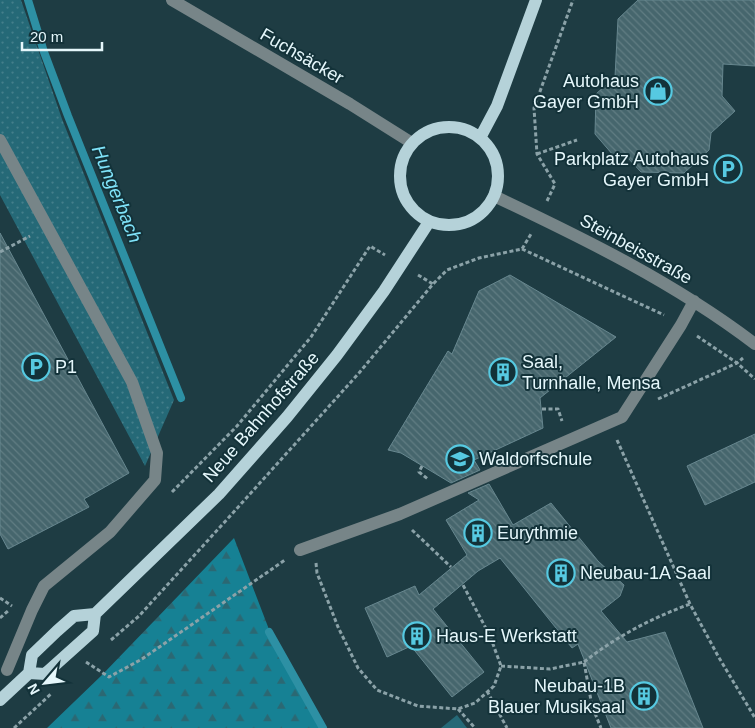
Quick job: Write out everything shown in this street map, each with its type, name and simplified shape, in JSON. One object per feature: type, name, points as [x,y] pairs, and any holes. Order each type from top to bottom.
[{"type":"main road","points":[[480,138],[497,106],[536,0]]},
{"type":"main road","points":[[445,127],[463,129],[480,138],[490,150],[497,164],[498,180],[494,196],[484,212],[468,222],[448,226],[429,222],[414,211],[403,196],[399,178],[402,159],[412,143],[427,132],[445,127]]},
{"type":"main road","name":"Neue Bahnhofstraße","points":[[0,700],[29,673],[32,655],[57,631],[74,616],[95,614],[219,494],[337,355],[384,291],[429,222]]},
{"type":"main road","name":"Neue Bahnhofstraße","points":[[29,673],[45,674],[93,631],[95,614]]},
{"type":"street","name":"Fuchsäcker","points":[[172,0],[350,104],[412,143]]},
{"type":"street","points":[[0,140],[132,382],[157,453],[155,480],[110,532],[44,586],[4,666],[19,682]]},
{"type":"street","name":"Steinbeisstraße","points":[[494,196],[655,277],[694,301],[752,349]]},
{"type":"street","points":[[300,550],[400,514],[622,417],[694,301]]},
{"type":"path","points":[[522,249],[540,218],[555,184],[538,154],[534,108],[572,0]]},
{"type":"path","points":[[538,154],[577,140]]},
{"type":"path","points":[[0,252],[46,227]]},
{"type":"path","points":[[170,493],[237,426],[311,337],[370,246],[433,284]]},
{"type":"path","points":[[109,642],[139,616],[231,516],[359,373],[433,284],[448,270],[479,258],[522,249],[681,324],[736,363],[755,379]]},
{"type":"path","points":[[652,402],[736,363],[752,349]]},
{"type":"path","points":[[542,409],[558,409],[569,441]]},
{"type":"path","points":[[609,423],[690,604],[755,718]]},
{"type":"path","points":[[400,514],[405,523],[451,567]]},
{"type":"path","points":[[314,545],[317,573],[338,627],[358,668],[377,690],[418,706],[458,709],[475,703],[494,686],[502,666],[490,636],[463,585]]},
{"type":"path","points":[[79,668],[86,662],[109,677],[142,658],[300,550]]},
{"type":"path","points":[[0,598],[13,607],[0,618]]},
{"type":"path","points":[[502,666],[550,669],[584,662],[606,644],[648,621],[690,604]]},
{"type":"path","points":[[584,662],[592,706],[601,728]]},
{"type":"path","points":[[14,728],[58,688]]},
{"type":"path","points":[[487,692],[507,728]]},
{"type":"path","points":[[458,709],[475,728]]},
{"type":"shaded area","points":[[0,0],[21,0],[62,119],[174,400],[145,466],[0,195]]},
{"type":"shaded area","points":[[457,715],[467,728],[441,728]]},
{"type":"green space","points":[[234,538],[270,632],[324,728],[47,728],[102,675]]},
{"type":"building","name":"Autohaus Gayer GmbH","points":[[638,0],[755,0],[755,66],[723,64],[722,96],[735,111],[711,133],[709,150],[684,173],[641,172],[627,157],[613,155],[595,134],[596,94],[615,77],[618,19]]},
{"type":"building","name":"P1","points":[[0,233],[129,473],[84,499],[89,507],[8,549],[0,534]]},
{"type":"building","name":"Saal, Turnhalle, Mensa","points":[[510,275],[616,337],[540,398],[543,428],[474,460],[480,470],[451,483],[401,453],[388,450],[448,351],[452,354],[479,291]]},
{"type":"building","points":[[755,434],[755,482],[705,505],[687,466]]},
{"type":"building","points":[[489,484],[513,525],[551,503],[598,561],[624,585],[620,596],[601,611],[627,642],[665,632],[703,728],[611,728],[578,644],[572,648],[500,558],[478,571],[433,609],[484,672],[452,697],[411,646],[387,657],[365,608],[415,586],[419,595],[467,555],[446,520],[479,500],[468,493]]},
{"type":"waterway","name":"Hungerbach","points":[[28,0],[44,52],[68,116],[181,398]]},
{"type":"waterway","name":"Hungerbach","points":[[269,632],[323,728]]},
{"type":"place","name":"Autohaus Gayer GmbH","points":[[658,91]]},
{"type":"place","name":"Parkplatz Autohaus Gayer GmbH","points":[[728,169]]},
{"type":"place","name":"P1","points":[[36,367]]},
{"type":"place","name":"Saal, Turnhalle, Mensa","points":[[503,372]]},
{"type":"place","name":"Waldorfschule","points":[[460,459]]},
{"type":"place","name":"Eurythmie","points":[[478,533]]},
{"type":"place","name":"Neubau-1A Saal","points":[[561,573]]},
{"type":"place","name":"Haus-E Werkstatt","points":[[417,636]]},
{"type":"place","name":"Neubau-1B Blauer Musiksaal","points":[[644,696]]}]
